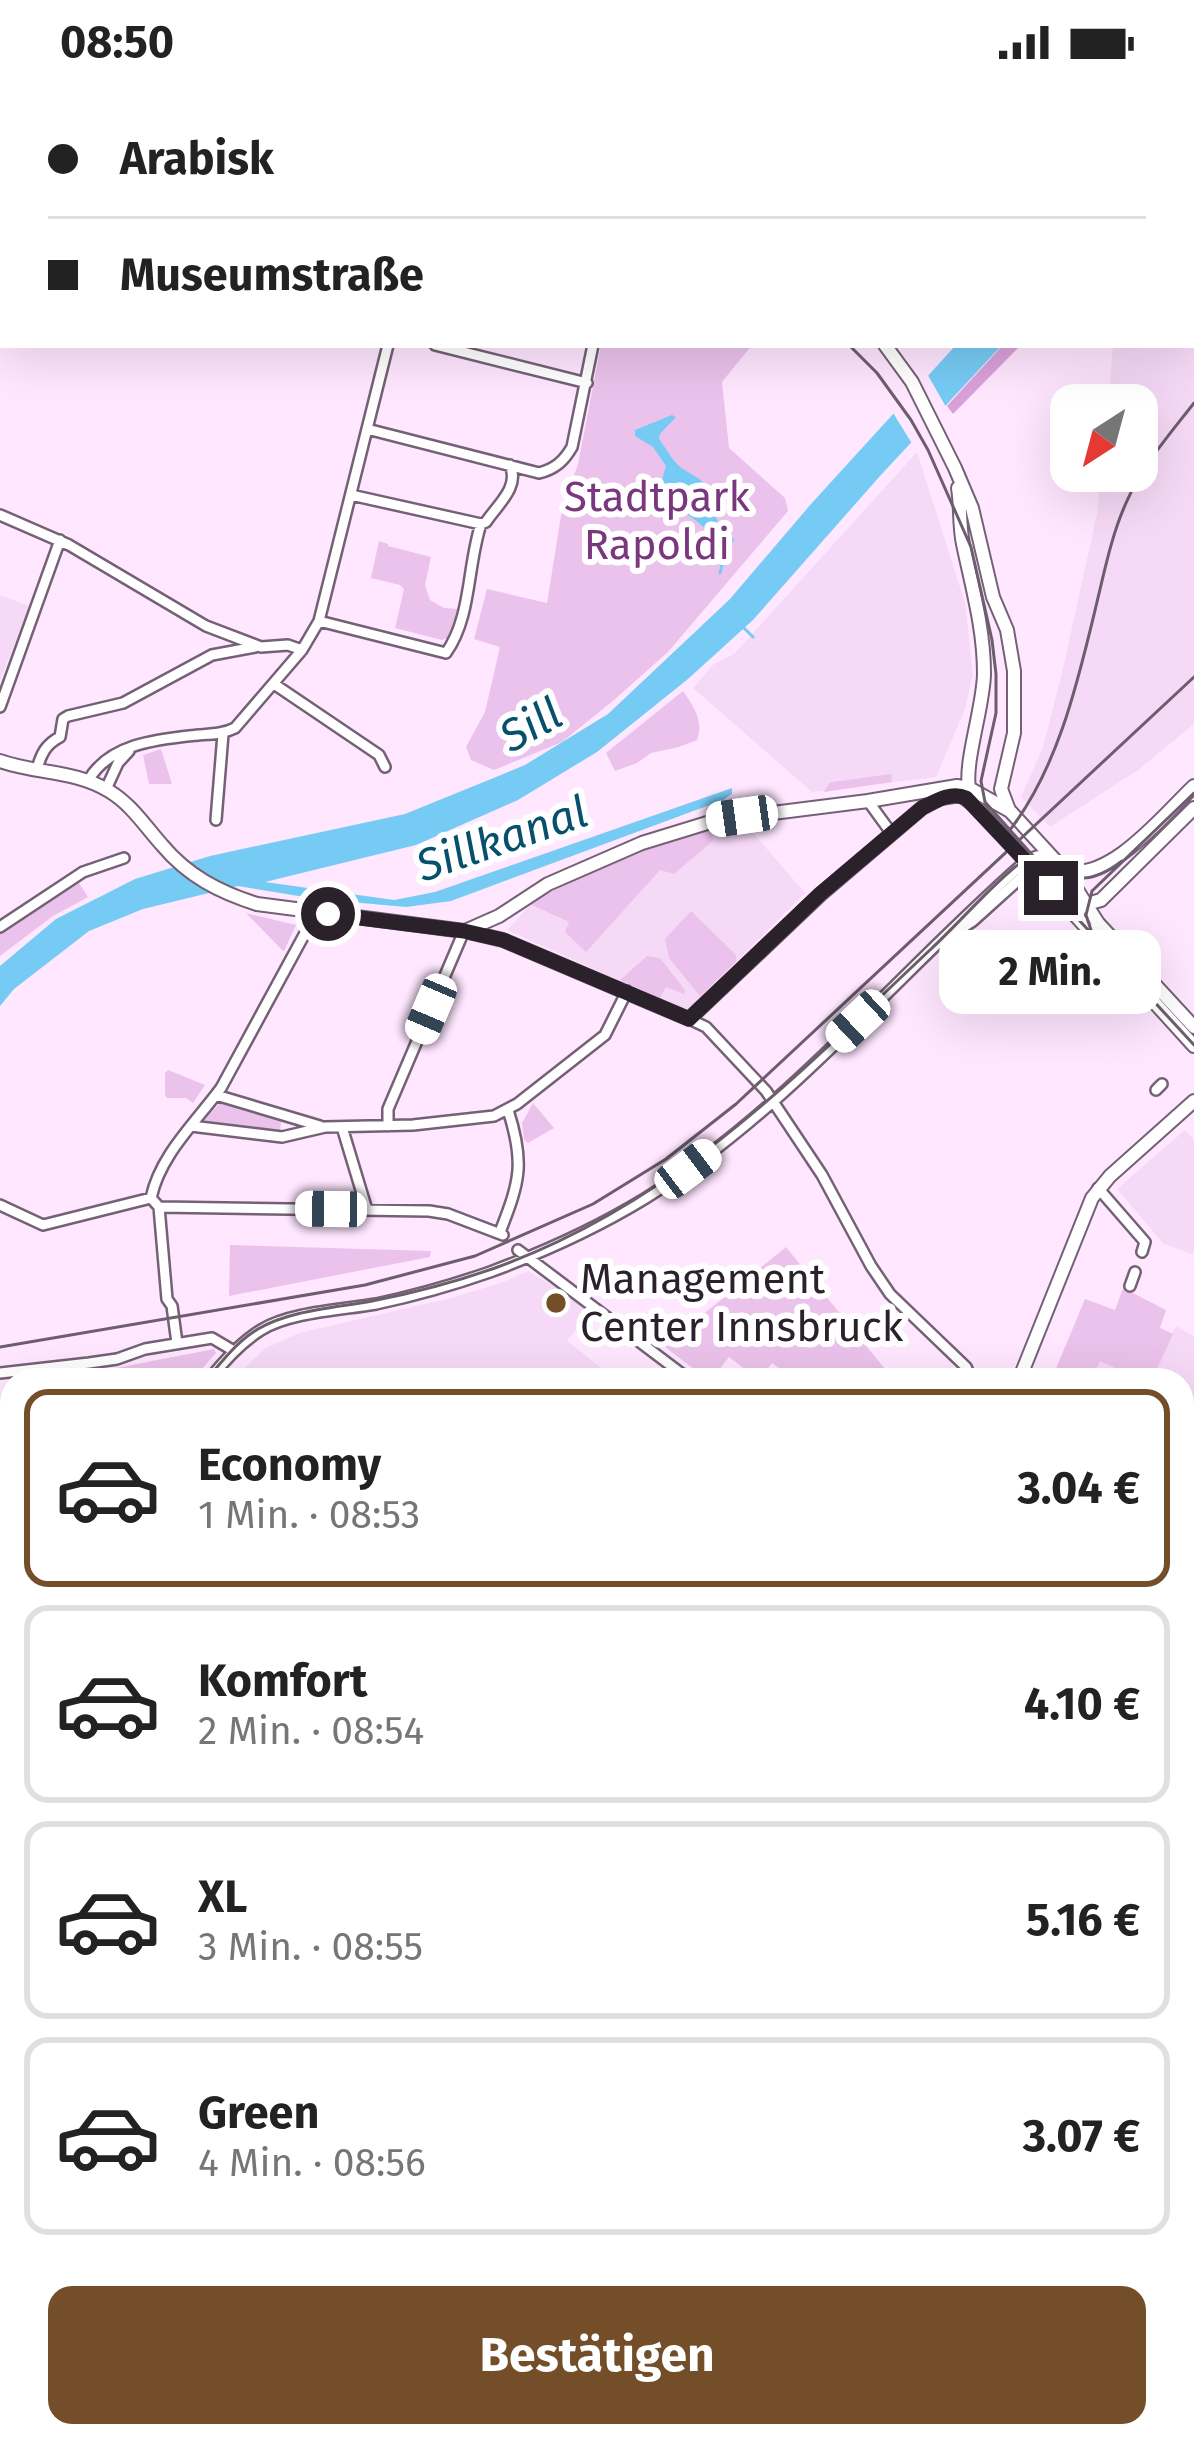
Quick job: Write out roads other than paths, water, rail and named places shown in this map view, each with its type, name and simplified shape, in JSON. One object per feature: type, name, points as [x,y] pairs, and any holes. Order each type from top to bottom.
[{"type":"street","points":[[88,781],[102,761],[133,747],[224,734],[238,726],[302,650],[319,621],[387,348]]},
{"type":"street","points":[[447,348],[587,383]]},
{"type":"street","points":[[368,429],[539,473],[552,470],[572,447],[593,348]]},
{"type":"street","points":[[887,348],[912,382]]},
{"type":"street","points":[[898,348],[972,508],[993,597],[1010,643],[1014,733],[1001,789],[1010,811],[1065,871],[1098,923],[1194,1027]]},
{"type":"street","points":[[949,452],[984,667],[982,707],[962,790]]},
{"type":"street","points":[[351,495],[481,524],[514,485],[510,465]]},
{"type":"street","points":[[0,515],[59,540],[206,626],[261,646]]},
{"type":"street","points":[[319,621],[446,653],[466,599],[481,524]]},
{"type":"street","points":[[0,707],[59,540]]},
{"type":"street","points":[[206,626],[212,655]]},
{"type":"street","points":[[37,769],[41,754],[60,736],[63,719],[123,704],[212,655],[261,646],[288,645],[302,650]]},
{"type":"street","points":[[274,684],[379,754],[385,767]]},
{"type":"street","points":[[216,820],[224,734]]},
{"type":"street","points":[[106,789],[118,763],[133,747]]},
{"type":"street","points":[[5,765],[88,781],[106,789],[131,808],[192,874],[231,896],[257,904],[503,940],[706,1028],[772,1100],[822,1175],[890,1294],[966,1368]]},
{"type":"street","points":[[219,1368],[263,1328],[425,1292],[602,1222],[648,1196],[716,1148],[772,1100],[1027,861],[1039,857],[1065,871],[1089,872],[1110,863],[1194,786]]},
{"type":"street","points":[[962,790],[1194,1046]]},
{"type":"street","points":[[689,1019],[820,894],[892,833],[922,808],[962,790]]},
{"type":"street","points":[[388,1126],[388,1109],[464,931],[499,916],[548,884],[642,843],[717,820],[962,790],[1010,811]]},
{"type":"street","points":[[868,801],[892,833]]},
{"type":"street","points":[[1098,923],[1095,915],[1101,900],[1194,808]]},
{"type":"street","points":[[0,927],[83,872],[124,858]]},
{"type":"street","points":[[941,942],[973,921],[1024,875],[1034,874],[1068,900],[1084,904],[1101,900]]},
{"type":"street","points":[[177,1343],[155,1202],[161,1170],[216,1095],[316,913]]},
{"type":"street","points":[[499,916],[496,932],[503,940]]},
{"type":"street","points":[[190,1126],[282,1137],[325,1127],[484,1118],[508,1110],[601,1038],[627,991]]},
{"type":"street","points":[[216,1095],[325,1127]]},
{"type":"street","points":[[1023,1368],[1086,1208],[1099,1188],[1194,1101]]},
{"type":"street","points":[[0,1205],[43,1226],[155,1202],[448,1214],[501,1233],[518,1183],[520,1158],[508,1110]]},
{"type":"street","points":[[342,1127],[367,1210]]},
{"type":"street","points":[[1099,1188],[1145,1242],[1142,1252]]},
{"type":"street","points":[[522,1254],[675,1368]]},
{"type":"street","points":[[1130,1286],[1135,1272]]},
{"type":"street","points":[[64,1368],[117,1362],[145,1348],[212,1338],[234,1351]]},
{"type":"water","points":[[953,348],[999,348],[753,620],[597,752],[518,800],[416,845],[265,882],[394,900],[435,892],[732,788],[723,800],[451,901],[406,907],[238,886],[143,909],[89,931],[14,989],[0,1006],[0,966],[56,919],[135,879],[210,856],[405,814],[525,765],[608,714],[730,599]]},
{"type":"water","points":[[676,417],[659,439],[677,464],[708,488],[717,518],[733,543],[680,511],[674,513],[665,502],[666,466],[653,447],[635,436],[635,430]]},
{"type":"waterway","points":[[720,573],[725,552]]},
{"type":"waterway","points":[[742,626],[753,637]]},
{"type":"tram line","points":[[852,348],[911,420],[971,547],[996,674],[996,713],[981,781],[985,802],[1060,886],[1079,920],[1194,1045]]},
{"type":"tram line","points":[[1092,933],[1086,915],[1092,891],[1194,793]]},
{"type":"tram line","points":[[216,1368],[243,1340],[271,1323],[480,1273],[560,1241],[620,1209],[730,1132],[781,1089],[1016,866],[1043,863],[1087,878],[1122,861]]},
{"type":"railway","points":[[1006,835],[1039,783],[1064,724],[1109,552],[1132,489],[1194,403]]},
{"type":"railway","points":[[0,1347],[365,1285],[475,1256],[593,1204],[666,1159],[736,1104],[1194,677]]},
{"type":"place","name":"Management Center Innsbruck","points":[[556,1303]]},
{"type":"park label","name":"Stadtpark Rapoldi","points":[[657,521]]},
{"type":"water label","name":"Sill","points":[[531,725]]},
{"type":"water label","name":"Sillkanal","points":[[502,839]]}]
